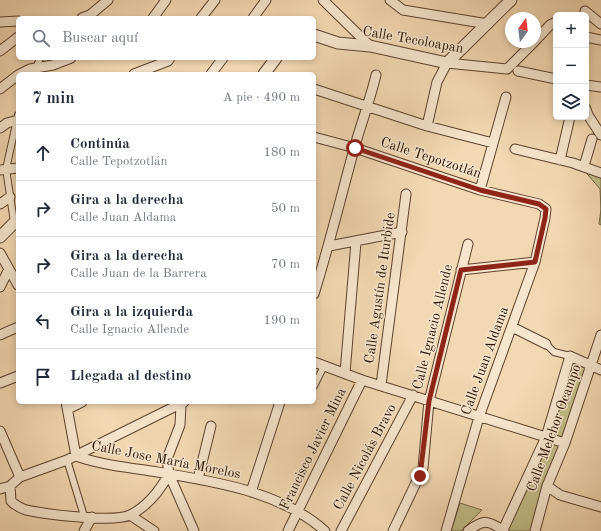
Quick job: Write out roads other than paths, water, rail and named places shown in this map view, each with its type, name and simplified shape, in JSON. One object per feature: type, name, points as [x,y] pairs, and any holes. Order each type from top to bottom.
[{"type":"street","points":[[87,16],[108,0]]},
{"type":"street","points":[[154,16],[166,0]]},
{"type":"street","points":[[203,16],[215,0]]},
{"type":"street","points":[[254,16],[266,0]]},
{"type":"street","points":[[323,0],[370,46]]},
{"type":"street","points":[[390,0],[403,10],[488,24]]},
{"type":"street","points":[[427,126],[437,82],[447,63],[511,0]]},
{"type":"street","points":[[585,11],[601,24]]},
{"type":"street","points":[[0,22],[16,21]]},
{"type":"street","points":[[541,34],[553,24]]},
{"type":"street","name":"Calle Tecoloapan","points":[[316,36],[338,43],[370,46],[447,63],[507,69],[527,48]]},
{"type":"street","points":[[0,50],[16,38]]},
{"type":"street","points":[[589,38],[601,40]]},
{"type":"street","points":[[36,71],[39,60]]},
{"type":"street","points":[[36,71],[65,60]]},
{"type":"street","points":[[139,72],[168,60]]},
{"type":"street","points":[[212,72],[222,60]]},
{"type":"street","points":[[266,72],[274,60]]},
{"type":"street","points":[[518,71],[553,78]]},
{"type":"street","points":[[316,288],[329,246],[376,75]]},
{"type":"street","points":[[0,89],[16,77]]},
{"type":"street","points":[[589,85],[601,87]]},
{"type":"street","points":[[316,90],[427,126],[493,143]]},
{"type":"street","points":[[480,190],[506,97]]},
{"type":"street","points":[[589,117],[601,135]]},
{"type":"street","points":[[0,128],[16,119]]},
{"type":"street","points":[[560,160],[569,120]]},
{"type":"street","points":[[0,237],[16,221],[3,169],[16,123]]},
{"type":"street","name":"Calle Tepotzotlán","points":[[316,138],[355,148],[480,190],[539,204]]},
{"type":"street","points":[[584,166],[592,139]]},
{"type":"street","points":[[514,149],[584,166],[601,173]]},
{"type":"street","points":[[3,169],[16,168]]},
{"type":"street","name":"Calle Agustín de Iturbide","points":[[381,385],[406,194]]},
{"type":"street","points":[[0,204],[10,197]]},
{"type":"street","name":"Calle Juan Aldama","points":[[446,531],[479,416],[535,262],[546,212],[546,209],[539,204]]},
{"type":"street","points":[[329,246],[402,232]]},
{"type":"street","points":[[345,373],[356,242]]},
{"type":"street","name":"Calle Ignacio Allende","points":[[393,531],[420,476],[429,401],[468,244]]},
{"type":"street","points":[[0,253],[16,281]]},
{"type":"street","points":[[461,270],[535,262]]},
{"type":"street","points":[[0,287],[10,269]]},
{"type":"street","points":[[512,327],[546,344],[554,352],[570,356],[601,370]]},
{"type":"street","points":[[0,335],[16,328]]},
{"type":"street","name":"Calle Melchor Ocampo","points":[[534,531],[547,486],[565,443],[601,336]]},
{"type":"street","points":[[468,531],[476,525],[487,522],[504,530],[546,437],[570,356]]},
{"type":"street","points":[[316,363],[362,380],[565,443]]},
{"type":"street","points":[[316,382],[324,366]]},
{"type":"street","points":[[0,383],[16,377]]},
{"type":"street","name":"Francisco Javier Mina","points":[[288,531],[362,380]]},
{"type":"street","name":"Calle Nicolás Bravo","points":[[341,531],[413,395]]},
{"type":"street","points":[[67,405],[76,456],[181,404]]},
{"type":"street","points":[[183,404],[180,426],[168,456],[170,474],[194,531]]},
{"type":"street","points":[[251,492],[279,404]]},
{"type":"street","points":[[198,479],[210,426]]},
{"type":"street","points":[[0,430],[20,477]]},
{"type":"street","name":"Calle Jose María Morelos","points":[[0,489],[10,486],[20,477],[76,456],[94,462],[198,479],[251,492],[298,513],[325,531]]},
{"type":"street","points":[[67,460],[88,517],[84,531]]},
{"type":"street","points":[[10,486],[11,501],[20,508],[88,517],[115,518],[130,515],[149,501],[170,474]]},
{"type":"street","points":[[547,486],[560,495],[601,507]]},
{"type":"street","points":[[130,515],[154,531]]}]
